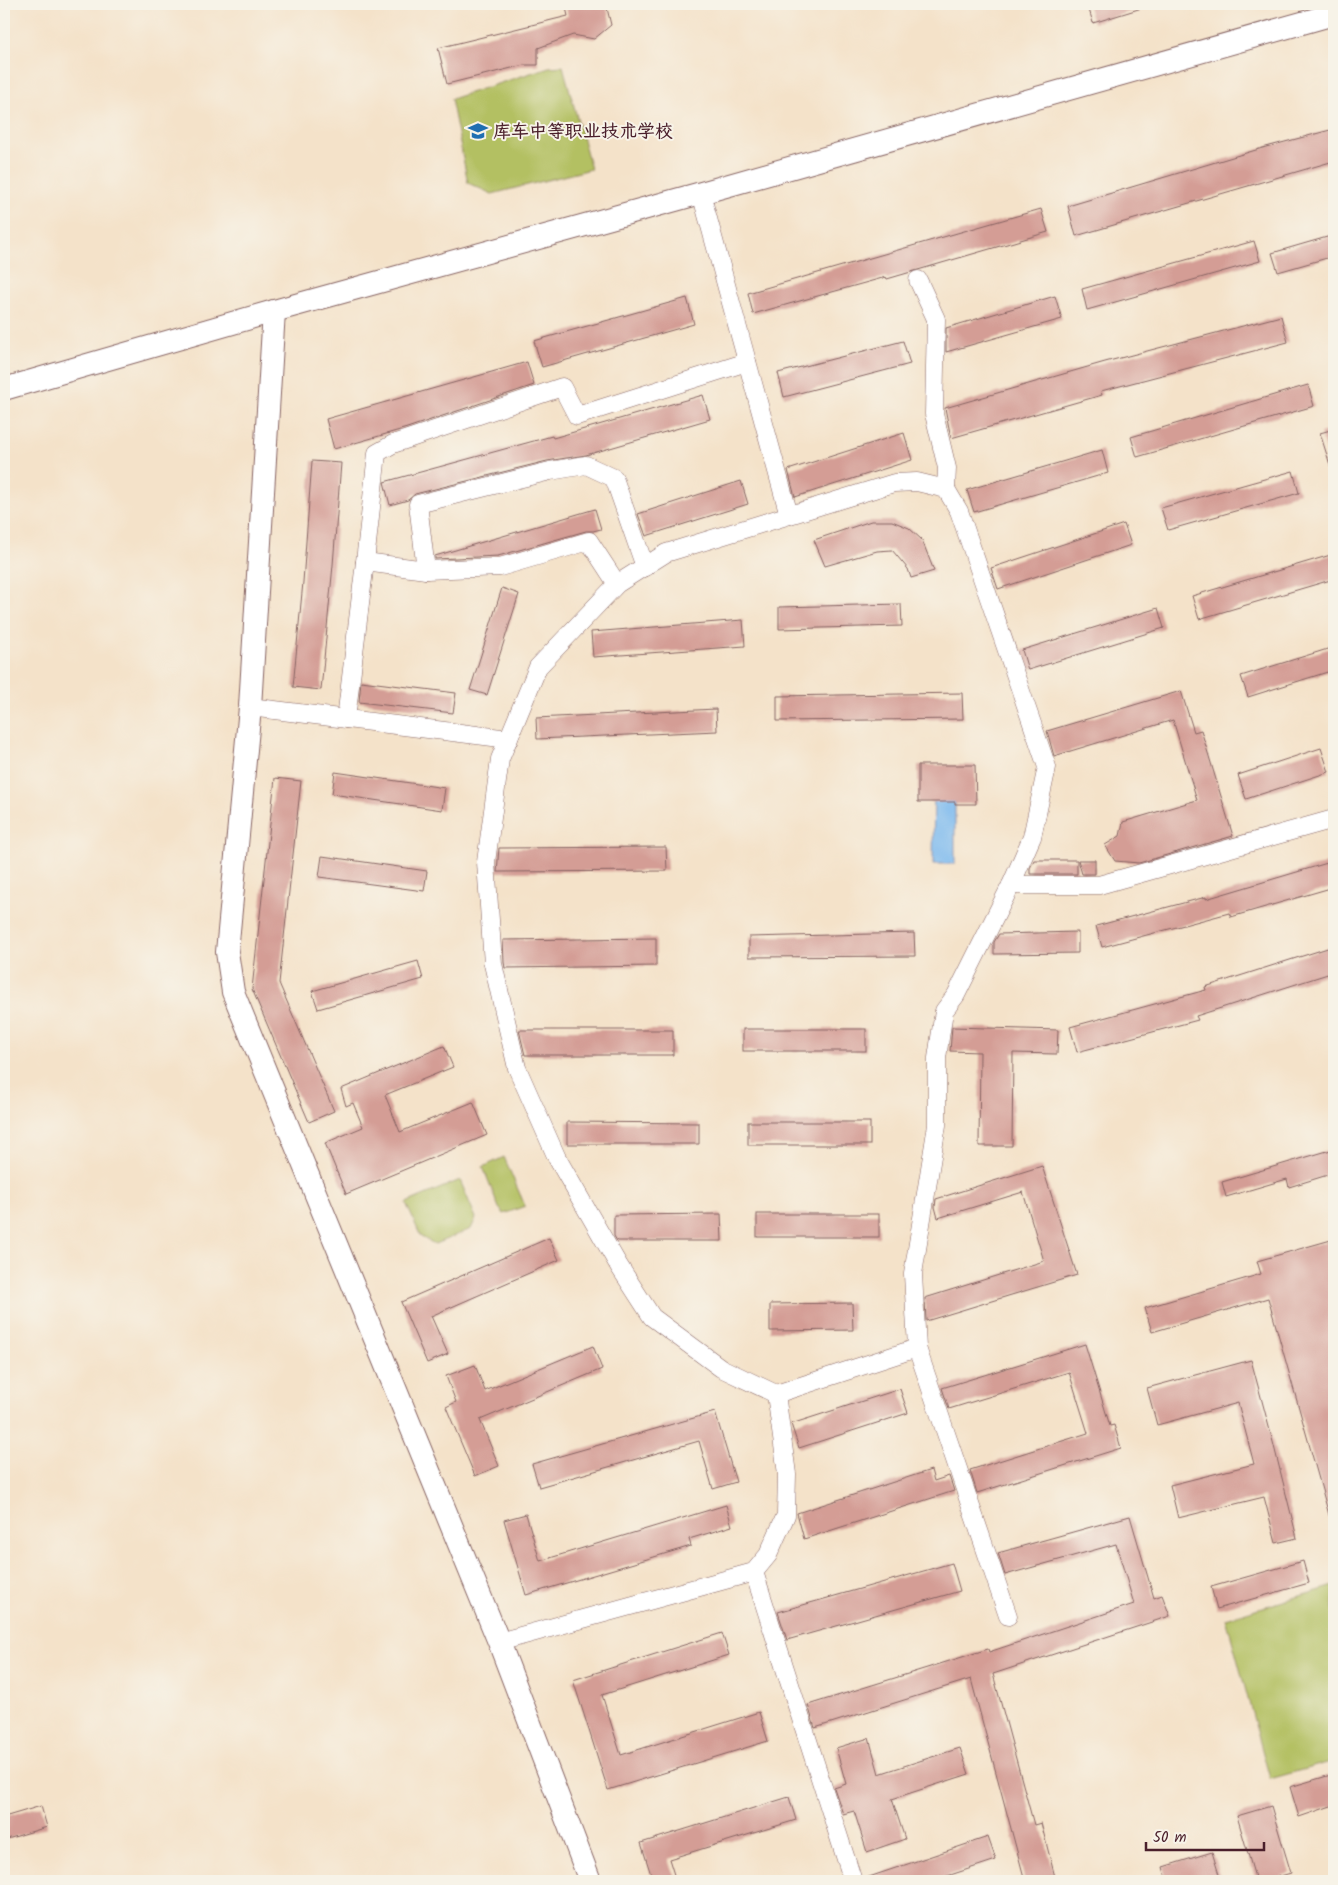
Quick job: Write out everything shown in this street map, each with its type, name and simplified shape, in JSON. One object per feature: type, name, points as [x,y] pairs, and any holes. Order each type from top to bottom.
[{"type":"street","points":[[4,389],[274,311],[701,193],[1334,14]]},
{"type":"street","points":[[701,193],[789,515]]},
{"type":"street","points":[[918,280],[936,319],[934,414],[947,468],[946,489],[959,511],[1047,767],[1032,837],[1011,885],[956,995],[944,1011],[937,1058],[937,1125],[913,1274],[917,1348],[1008,1616]]},
{"type":"street","points":[[274,311],[250,707],[227,952],[233,992],[499,1642],[590,1881]]},
{"type":"street","points":[[346,719],[377,453],[392,444],[562,387],[577,416],[747,362]]},
{"type":"street","points":[[426,570],[418,504],[550,470],[586,465],[614,478],[645,567]]},
{"type":"street","points":[[917,1348],[776,1394],[721,1368],[652,1317],[619,1266],[557,1158],[517,1068],[493,964],[486,862],[500,759],[538,667],[618,584],[666,553],[894,483],[917,482],[946,489]]},
{"type":"street","points":[[365,562],[426,570],[500,568],[589,541],[618,584]]},
{"type":"street","points":[[250,707],[508,739]]},
{"type":"street","points":[[1011,885],[1099,885],[1334,819]]},
{"type":"street","points":[[499,1642],[754,1572],[768,1555],[786,1515],[787,1474],[776,1394]]},
{"type":"street","points":[[754,1572],[854,1881]]},
{"type":"green space","points":[[563,66],[591,169],[492,194],[468,183],[451,99],[549,67]]},
{"type":"green space","points":[[504,1157],[525,1206],[504,1214],[499,1208],[483,1167]]},
{"type":"green space","points":[[460,1180],[476,1218],[471,1229],[435,1244],[421,1237],[406,1203]]},
{"type":"green space","points":[[1334,1586],[1334,1761],[1270,1779],[1226,1618]]},
{"type":"water","points":[[934,783],[955,783],[955,864],[933,864]]},
{"type":"building","points":[[565,4],[606,4],[611,25],[594,39],[573,35],[538,48],[538,65],[524,65],[447,84],[438,48],[568,16]]},
{"type":"building","points":[[1097,4],[1145,4],[1145,7],[1093,23],[1088,6]]},
{"type":"building","points":[[1334,129],[1334,161],[1076,236],[1068,206],[1266,147]]},
{"type":"building","points":[[1041,209],[1048,232],[887,279],[886,277],[753,314],[748,293]]},
{"type":"building","points":[[1334,235],[1334,256],[1278,272],[1272,253]]},
{"type":"building","points":[[1254,241],[1260,261],[1087,310],[1082,289]]},
{"type":"building","points":[[1055,296],[1062,319],[946,352],[946,328]]},
{"type":"building","points":[[687,298],[694,324],[542,367],[534,341]]},
{"type":"building","points":[[1281,316],[1288,342],[1101,391],[1102,395],[951,438],[945,408],[1105,362]]},
{"type":"building","points":[[903,341],[910,364],[784,397],[778,373]]},
{"type":"building","points":[[527,362],[534,385],[407,428],[334,449],[326,419]]},
{"type":"building","points":[[1308,385],[1314,406],[1137,457],[1131,437]]},
{"type":"building","points":[[703,395],[710,419],[586,455],[547,461],[415,494],[408,500],[390,505],[384,482],[552,436],[553,438]]},
{"type":"building","points":[[1334,429],[1334,468],[1331,468],[1320,433]]},
{"type":"building","points":[[904,433],[912,460],[795,497],[788,470]]},
{"type":"building","points":[[1102,450],[1108,473],[974,512],[967,490]]},
{"type":"building","points":[[312,461],[341,463],[321,690],[293,687]]},
{"type":"building","points":[[1293,471],[1299,493],[1168,530],[1161,508]]},
{"type":"building","points":[[741,481],[748,504],[646,536],[638,514]]},
{"type":"building","points":[[595,509],[601,529],[586,531],[498,556],[435,559],[435,556]]},
{"type":"building","points":[[871,521],[892,521],[909,528],[922,540],[934,571],[911,578],[908,569],[892,550],[877,551],[825,566],[814,540]]},
{"type":"building","points":[[1124,524],[1131,545],[998,589],[991,568]]},
{"type":"building","points":[[1334,554],[1334,579],[1199,619],[1192,596]]},
{"type":"building","points":[[502,588],[519,594],[487,695],[470,690]]},
{"type":"building","points":[[901,604],[902,626],[779,629],[779,607]]},
{"type":"building","points":[[1158,608],[1164,628],[1028,670],[1022,650]]},
{"type":"building","points":[[743,620],[745,646],[593,657],[591,632]]},
{"type":"building","points":[[1334,647],[1334,670],[1248,697],[1241,676]]},
{"type":"building","points":[[361,681],[456,693],[453,713],[359,702]]},
{"type":"building","points":[[1181,691],[1194,732],[1201,730],[1233,836],[1139,863],[1115,861],[1105,845],[1120,836],[1123,822],[1197,800],[1173,720],[1054,756],[1047,731]]},
{"type":"building","points":[[962,693],[963,719],[777,721],[777,696]]},
{"type":"building","points":[[716,709],[717,731],[537,739],[536,718]]},
{"type":"building","points":[[1321,748],[1329,772],[1246,799],[1238,775]]},
{"type":"building","points":[[918,765],[975,765],[976,804],[918,802]]},
{"type":"building","points":[[335,772],[445,788],[442,810],[332,794]]},
{"type":"building","points":[[275,778],[301,781],[279,983],[334,1111],[309,1122],[252,989]]},
{"type":"building","points":[[666,847],[667,871],[497,872],[499,848]]},
{"type":"building","points":[[322,856],[427,871],[424,891],[319,877]]},
{"type":"building","points":[[1034,860],[1077,860],[1077,874],[1030,874],[1030,868]]},
{"type":"building","points":[[1078,860],[1095,860],[1095,874],[1082,874]]},
{"type":"building","points":[[1334,861],[1334,887],[1231,917],[1229,913],[1102,947],[1096,926],[1206,897],[1206,899]]},
{"type":"building","points":[[1078,932],[1078,953],[994,954],[994,942],[999,934]]},
{"type":"building","points":[[914,933],[915,956],[749,957],[749,937]]},
{"type":"building","points":[[656,938],[656,966],[505,968],[503,940]]},
{"type":"building","points":[[1334,946],[1334,972],[1196,1016],[1198,1020],[1077,1052],[1070,1027],[1206,990],[1205,987]]},
{"type":"building","points":[[418,961],[423,979],[318,1009],[312,991]]},
{"type":"building","points":[[952,1027],[1058,1030],[1057,1054],[1013,1053],[1012,1146],[979,1146],[980,1052],[950,1051]]},
{"type":"building","points":[[743,1029],[866,1029],[866,1051],[743,1051]]},
{"type":"building","points":[[519,1030],[673,1030],[673,1055],[525,1055]]},
{"type":"building","points":[[444,1046],[453,1067],[385,1095],[400,1132],[473,1102],[487,1135],[346,1194],[325,1143],[363,1127],[353,1103],[346,1106],[341,1089]]},
{"type":"building","points":[[567,1122],[699,1123],[699,1144],[567,1144]]},
{"type":"building","points":[[748,1122],[870,1122],[870,1145],[748,1145]]},
{"type":"building","points":[[1334,1149],[1334,1173],[1289,1187],[1287,1179],[1226,1197],[1222,1182]]},
{"type":"building","points":[[1042,1166],[1077,1275],[926,1321],[925,1298],[1044,1261],[1023,1192],[938,1218],[935,1207],[936,1199]]},
{"type":"building","points":[[721,1214],[722,1241],[617,1241],[614,1236],[614,1215]]},
{"type":"building","points":[[757,1214],[879,1214],[879,1237],[757,1237]]},
{"type":"building","points":[[549,1238],[559,1260],[431,1316],[448,1354],[427,1363],[401,1302]]},
{"type":"building","points":[[1331,1240],[1334,1252],[1334,1521],[1331,1522],[1268,1298],[1152,1332],[1145,1308],[1261,1274],[1257,1261]]},
{"type":"building","points":[[852,1303],[853,1330],[770,1331],[770,1304]]},
{"type":"building","points":[[1085,1344],[1110,1426],[1114,1425],[1121,1448],[977,1493],[970,1470],[1088,1433],[1069,1372],[949,1409],[942,1388]]},
{"type":"building","points":[[593,1346],[602,1369],[480,1420],[499,1466],[475,1476],[446,1407],[456,1402],[446,1376],[475,1365],[485,1391]]},
{"type":"building","points":[[1251,1360],[1297,1538],[1276,1543],[1264,1497],[1178,1518],[1170,1485],[1254,1464],[1238,1403],[1157,1425],[1147,1388]]},
{"type":"building","points":[[900,1389],[908,1413],[799,1448],[791,1424]]},
{"type":"building","points":[[715,1412],[736,1482],[713,1489],[699,1441],[539,1487],[532,1464]]},
{"type":"building","points":[[931,1470],[934,1481],[949,1476],[954,1491],[804,1539],[797,1513]]},
{"type":"building","points":[[726,1505],[732,1526],[689,1539],[691,1546],[526,1595],[504,1520],[526,1514],[540,1561]]},
{"type":"building","points":[[1130,1516],[1154,1598],[1162,1595],[1170,1616],[993,1674],[1034,1825],[1041,1823],[1056,1881],[1025,1881],[971,1679],[815,1728],[808,1705],[988,1649],[989,1652],[1134,1604],[1116,1544],[1005,1575],[998,1553]]},
{"type":"building","points":[[1303,1561],[1309,1583],[1217,1609],[1211,1587]]},
{"type":"building","points":[[952,1563],[960,1591],[787,1640],[778,1612]]},
{"type":"building","points":[[722,1633],[729,1655],[602,1695],[621,1755],[759,1712],[768,1741],[608,1790],[573,1680]]},
{"type":"building","points":[[869,1738],[879,1774],[960,1748],[969,1774],[892,1799],[905,1839],[867,1852],[854,1811],[843,1814],[834,1788],[846,1784],[836,1748]]},
{"type":"building","points":[[1334,1774],[1334,1805],[1299,1817],[1290,1787]]},
{"type":"building","points":[[789,1797],[796,1820],[669,1859],[676,1881],[653,1881],[641,1843]]},
{"type":"building","points":[[41,1806],[47,1827],[4,1840],[4,1817]]},
{"type":"building","points":[[1271,1806],[1291,1873],[1263,1881],[1256,1881],[1237,1816]]},
{"type":"building","points":[[988,1837],[996,1860],[932,1881],[864,1881],[863,1879]]},
{"type":"building","points":[[1212,1852],[1221,1881],[1167,1881],[1163,1867]]},
{"type":"place","name":"库车中等职业技术学校","points":[[478,131]]}]
